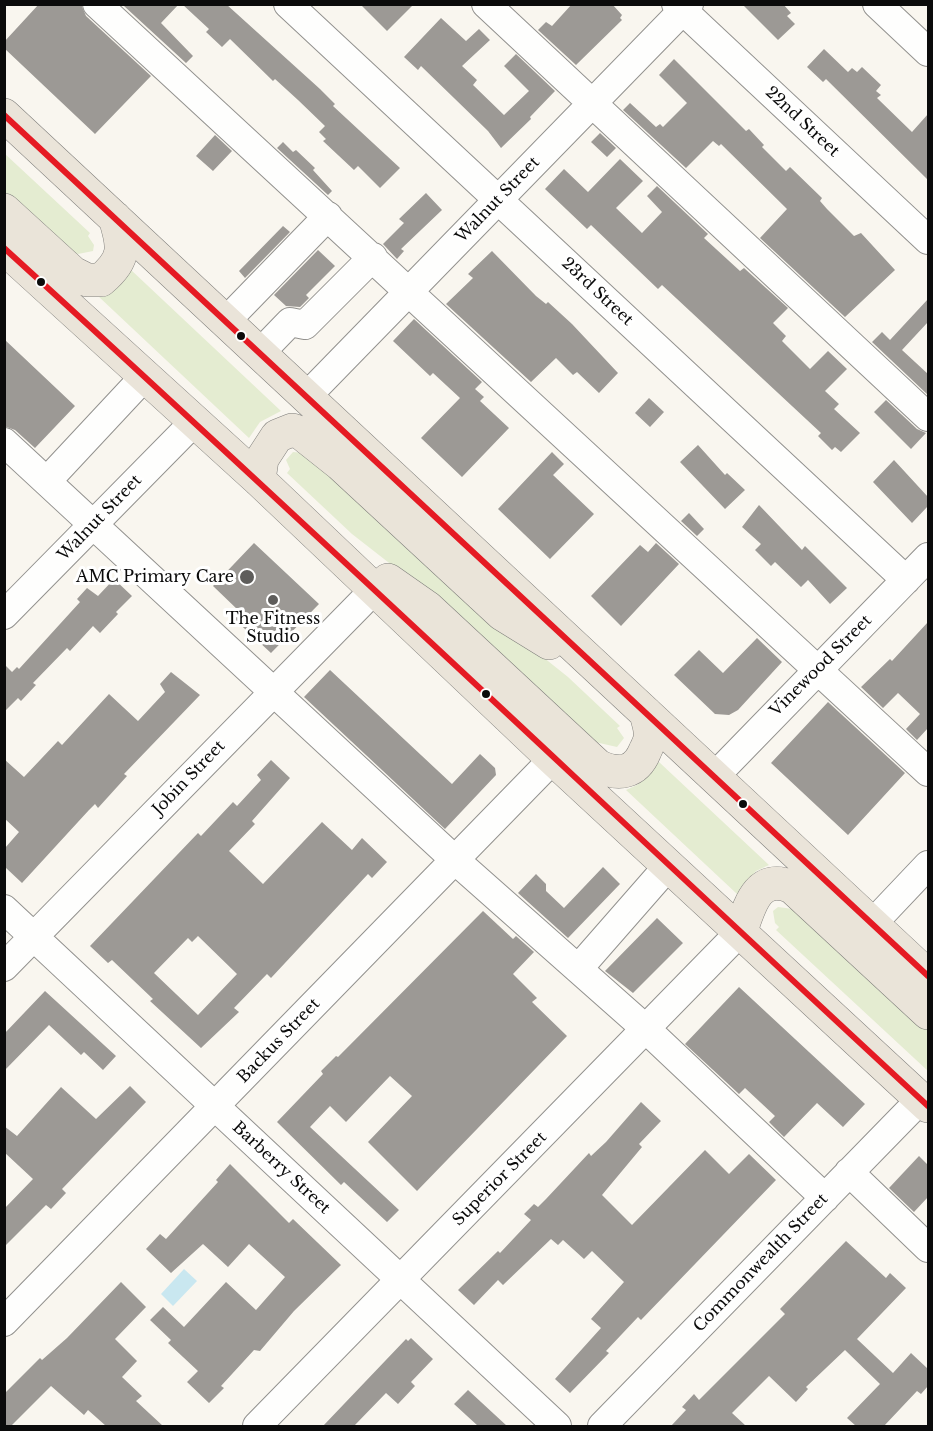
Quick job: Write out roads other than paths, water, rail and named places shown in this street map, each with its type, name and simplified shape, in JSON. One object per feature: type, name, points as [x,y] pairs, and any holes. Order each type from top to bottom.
[{"type":"main road","points":[[4,115],[928,976]]},
{"type":"main road","points":[[4,131],[36,145]]},
{"type":"main road","points":[[4,210],[73,273],[87,280],[101,280],[120,259],[123,245],[116,218]]},
{"type":"main road","points":[[6,254],[146,376],[259,480],[553,759],[925,1102]]},
{"type":"main road","points":[[259,480],[262,459],[277,436],[292,430],[301,432],[340,464],[502,614],[609,681]]},
{"type":"main road","points":[[331,550],[390,581],[428,608],[598,766],[606,770],[626,772],[636,767],[651,732],[646,713]]},
{"type":"main road","points":[[741,931],[754,898],[761,889],[772,882],[792,887],[928,1013]]},
{"type":"street","points":[[97,4],[928,772]]},
{"type":"street","name":"23rd Street","points":[[288,4],[906,580]]},
{"type":"street","points":[[486,4],[928,417]]},
{"type":"street","points":[[877,4],[928,52]]},
{"type":"street","name":"Walnut Street","points":[[306,397],[592,104],[683,7]]},
{"type":"street","name":"22nd Street","points":[[683,7],[928,240]]},
{"type":"street","points":[[226,321],[328,216]]},
{"type":"street","points":[[260,353],[290,322],[305,325],[372,257]]},
{"type":"street","points":[[47,481],[146,376]]},
{"type":"street","name":"Walnut Street","points":[[4,615],[195,421]]},
{"type":"street","points":[[4,442],[455,860],[647,1030],[825,1198]]},
{"type":"street","name":"Vinewood Street","points":[[714,776],[928,559]]},
{"type":"street","name":"Jobin Street","points":[[4,967],[374,590]]},
{"type":"street","name":"Backus Street","points":[[4,1322],[553,759]]},
{"type":"street","points":[[578,969],[669,865]]},
{"type":"street","points":[[873,923],[928,865]]},
{"type":"street","name":"Barberry Street","points":[[4,909],[557,1426]]},
{"type":"street","name":"Superior Street","points":[[257,1426],[647,1030],[741,931]]},
{"type":"street","name":"Commonwealth Street","points":[[602,1426],[849,1173],[925,1102]]},
{"type":"street","points":[[849,1173],[928,1248]]},
{"type":"water","points":[[184,1269],[197,1281],[173,1306],[161,1294]]},
{"type":"place","name":"AMC Primary Care","points":[[247,577]]},
{"type":"place","name":"The Fitness Studio","points":[[273,600]]}]
